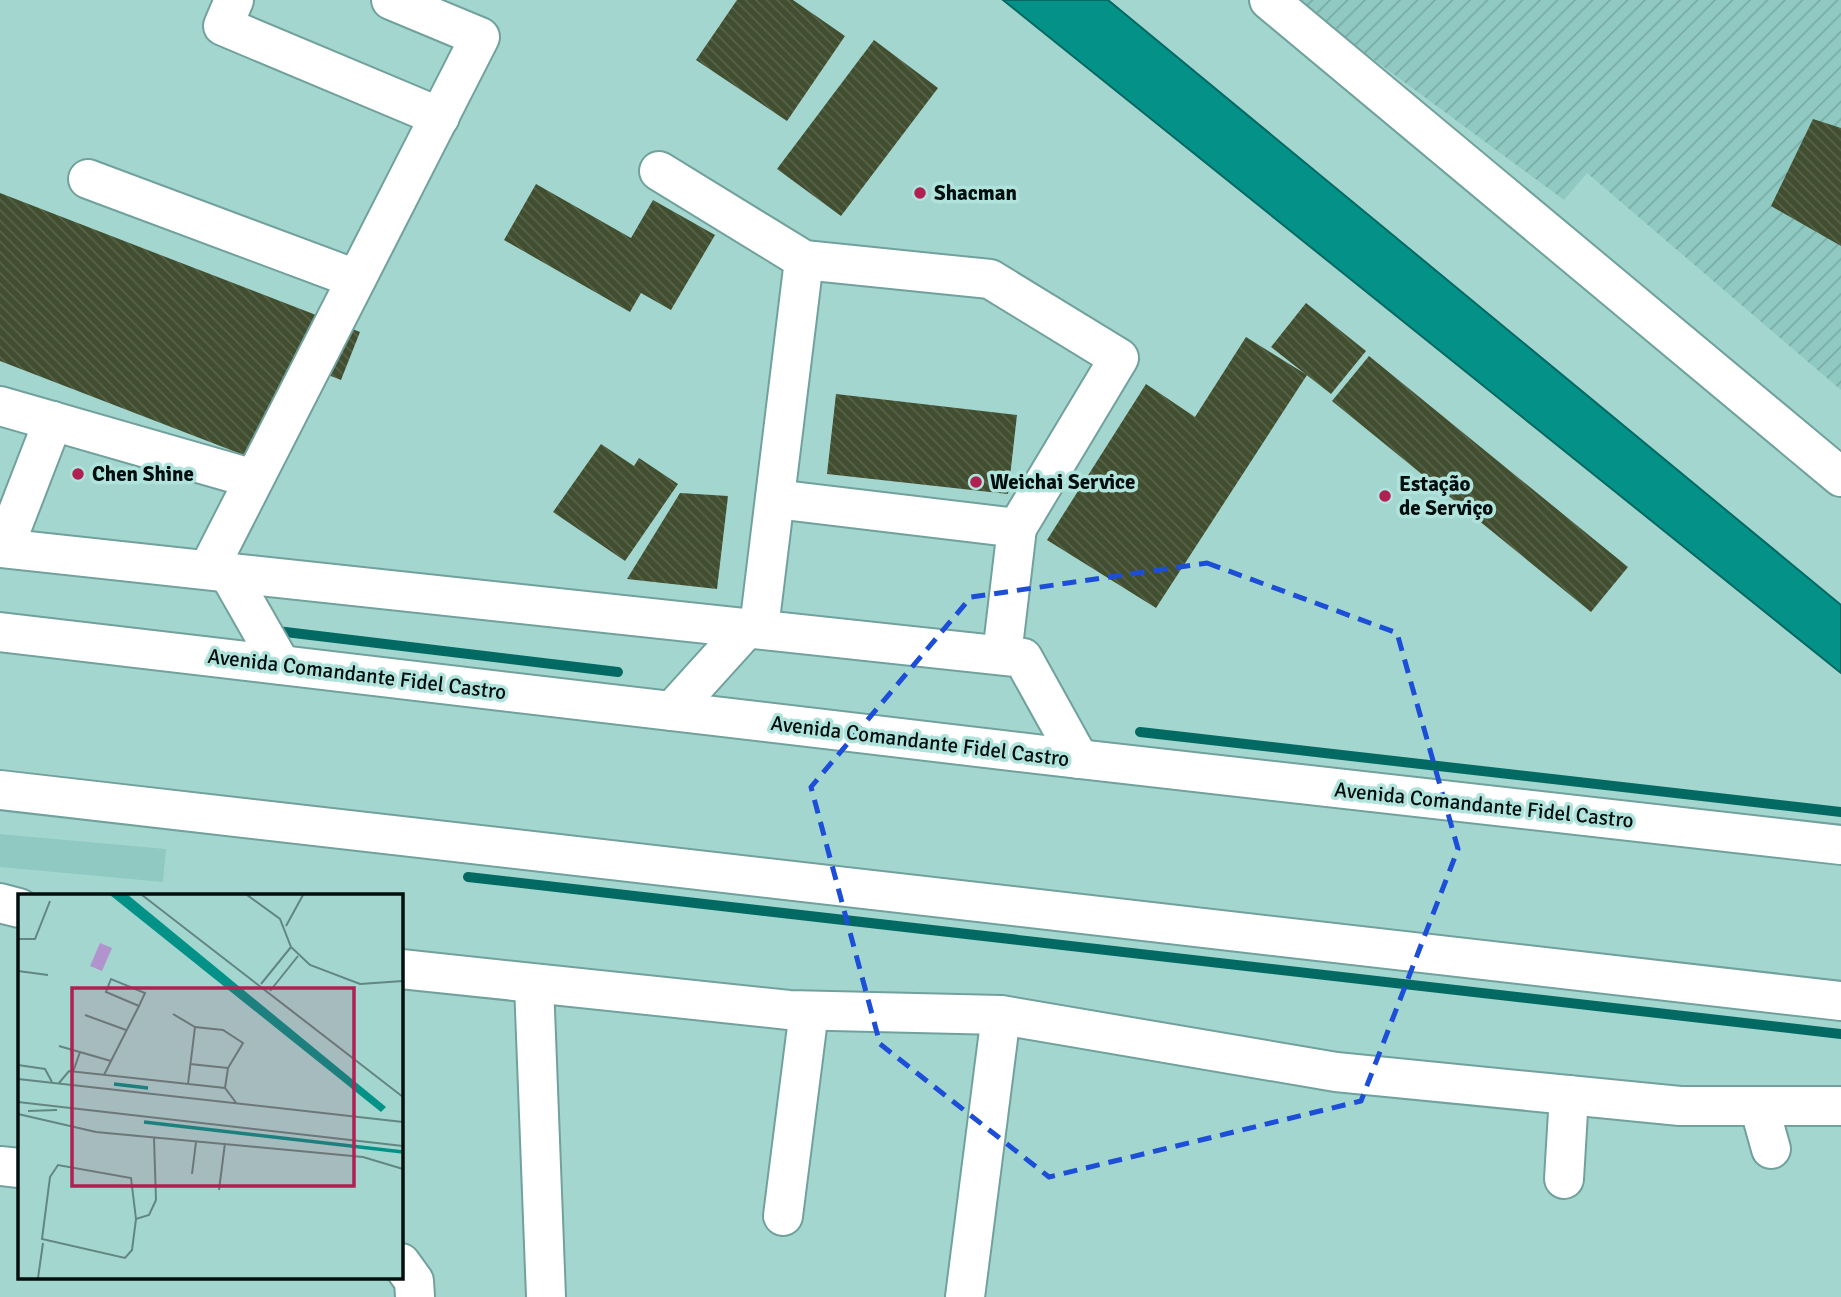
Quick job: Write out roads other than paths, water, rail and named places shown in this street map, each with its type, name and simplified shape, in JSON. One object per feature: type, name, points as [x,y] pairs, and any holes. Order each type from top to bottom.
[{"type":"main road","points":[[234,0],[223,26],[440,117]]},
{"type":"main road","points":[[218,571],[254,479],[480,37],[391,0]]},
{"type":"main road","points":[[1292,7],[1841,477]]},
{"type":"main road","points":[[659,172],[804,260],[990,279],[1119,358],[1017,528],[1002,655]]},
{"type":"main road","points":[[88,179],[356,279]]},
{"type":"main road","points":[[672,711],[754,627],[775,499],[804,260]]},
{"type":"main road","points":[[0,405],[254,479]]},
{"type":"main road","points":[[53,421],[2,548],[1023,658],[1079,759]]},
{"type":"main road","points":[[775,499],[1017,528]]},
{"type":"main road","points":[[218,571],[281,665]]},
{"type":"main road","name":"Avenida Comandante Fidel Castro","points":[[0,632],[1079,759],[1841,845]]},
{"type":"main road","points":[[3,791],[1841,1001]]},
{"type":"main road","points":[[0,903],[18,908]]},
{"type":"main road","points":[[402,969],[809,1011],[1001,1015],[1336,1072],[1569,1096],[1680,1106],[1841,1106]]},
{"type":"main road","points":[[534,984],[546,1297]]},
{"type":"main road","points":[[783,1216],[809,1011]]},
{"type":"main road","points":[[965,1297],[1001,1015]]},
{"type":"main road","points":[[1564,1179],[1569,1096]]},
{"type":"main road","points":[[1759,1106],[1771,1149]]},
{"type":"main road","points":[[0,1166],[18,1168]]},
{"type":"main road","points":[[402,1264],[414,1281],[415,1297]]},
{"type":"water","points":[[1003,0],[1108,0],[1841,605],[1841,673]]},
{"type":"waterway","points":[[277,631],[618,672]]},
{"type":"waterway","points":[[1140,732],[1841,812]]},
{"type":"waterway","points":[[468,877],[1841,1034]]},
{"type":"place","name":"Shacman","points":[[920,193]]},
{"type":"place","name":"Chen Shine","points":[[78,474]]},
{"type":"place","name":"Weichai Service","points":[[976,482]]},
{"type":"place","name":"Estação de Serviço","points":[[1385,496]]}]
